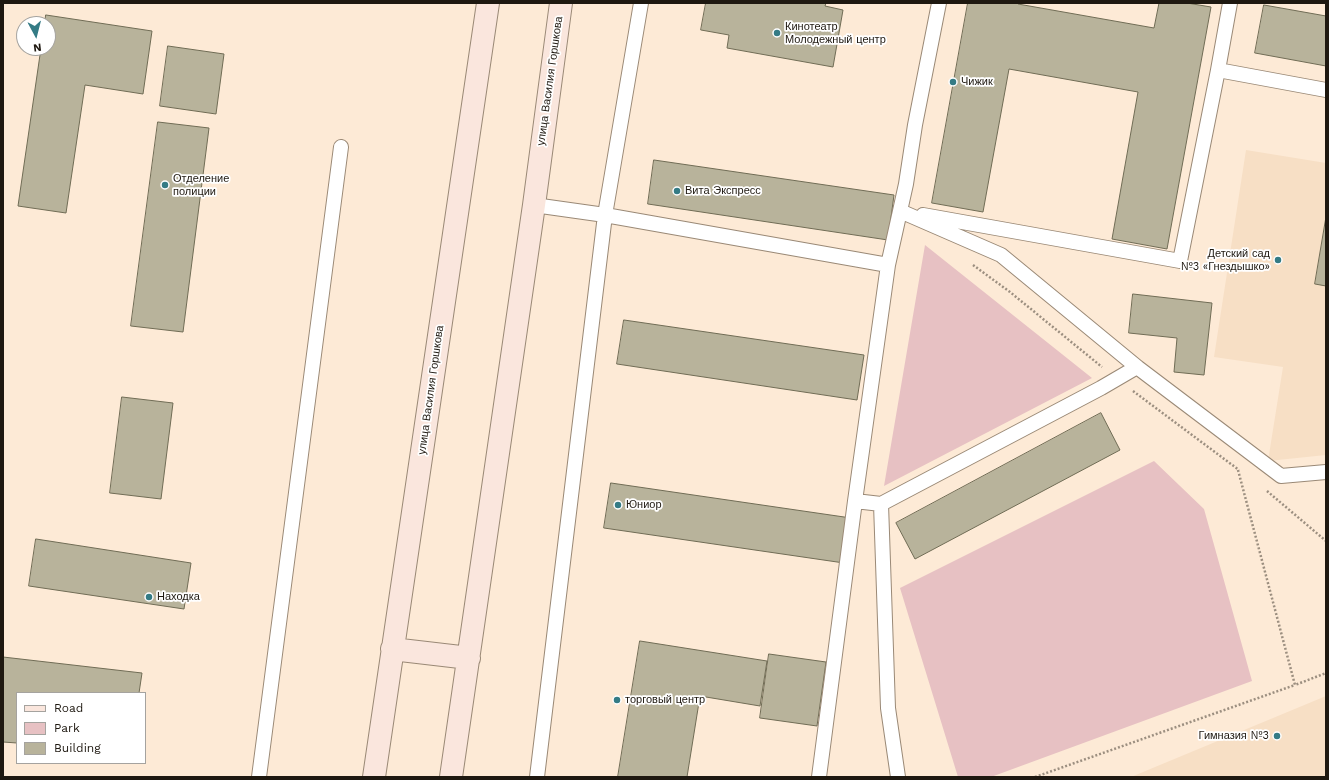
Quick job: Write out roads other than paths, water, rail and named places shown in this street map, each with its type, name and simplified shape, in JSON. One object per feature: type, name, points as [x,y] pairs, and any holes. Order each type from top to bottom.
[{"type":"main road","name":"улица Василия Горшкова","points":[[374,777],[488,3]]},
{"type":"main road","name":"улица Василия Горшкова","points":[[451,777],[534,205],[561,3]]},
{"type":"main road","points":[[392,649],[469,658]]},
{"type":"lane","points":[[537,777],[605,215],[641,3]]},
{"type":"lane","points":[[819,777],[888,265],[906,184],[915,125],[939,3]]},
{"type":"lane","points":[[900,211],[1180,261],[1230,3]]},
{"type":"lane","points":[[1218,70],[1326,90]]},
{"type":"lane","points":[[259,777],[341,147]]},
{"type":"lane","points":[[534,205],[605,215],[888,265]]},
{"type":"lane","points":[[900,211],[1001,255],[1137,367],[1281,476],[1326,472]]},
{"type":"lane","points":[[855,501],[881,504],[1101,388],[1137,367]]},
{"type":"lane","points":[[881,504],[888,708],[898,777]]},
{"type":"place","name":"Кинотеатр Молодежный центр","points":[[777,33]]},
{"type":"place","name":"Чижик","points":[[953,82]]},
{"type":"place","name":"Отделение полиции","points":[[165,185]]},
{"type":"place","name":"Вита Экспресс","points":[[677,191]]},
{"type":"place","name":"Детский сад №3 «Гнездышко»","points":[[1278,260]]},
{"type":"place","name":"Юниор","points":[[618,505]]},
{"type":"place","name":"Находка","points":[[149,597]]},
{"type":"place","name":"торговый центр","points":[[617,700]]},
{"type":"place","name":"Гимназия №3","points":[[1277,736]]}]
